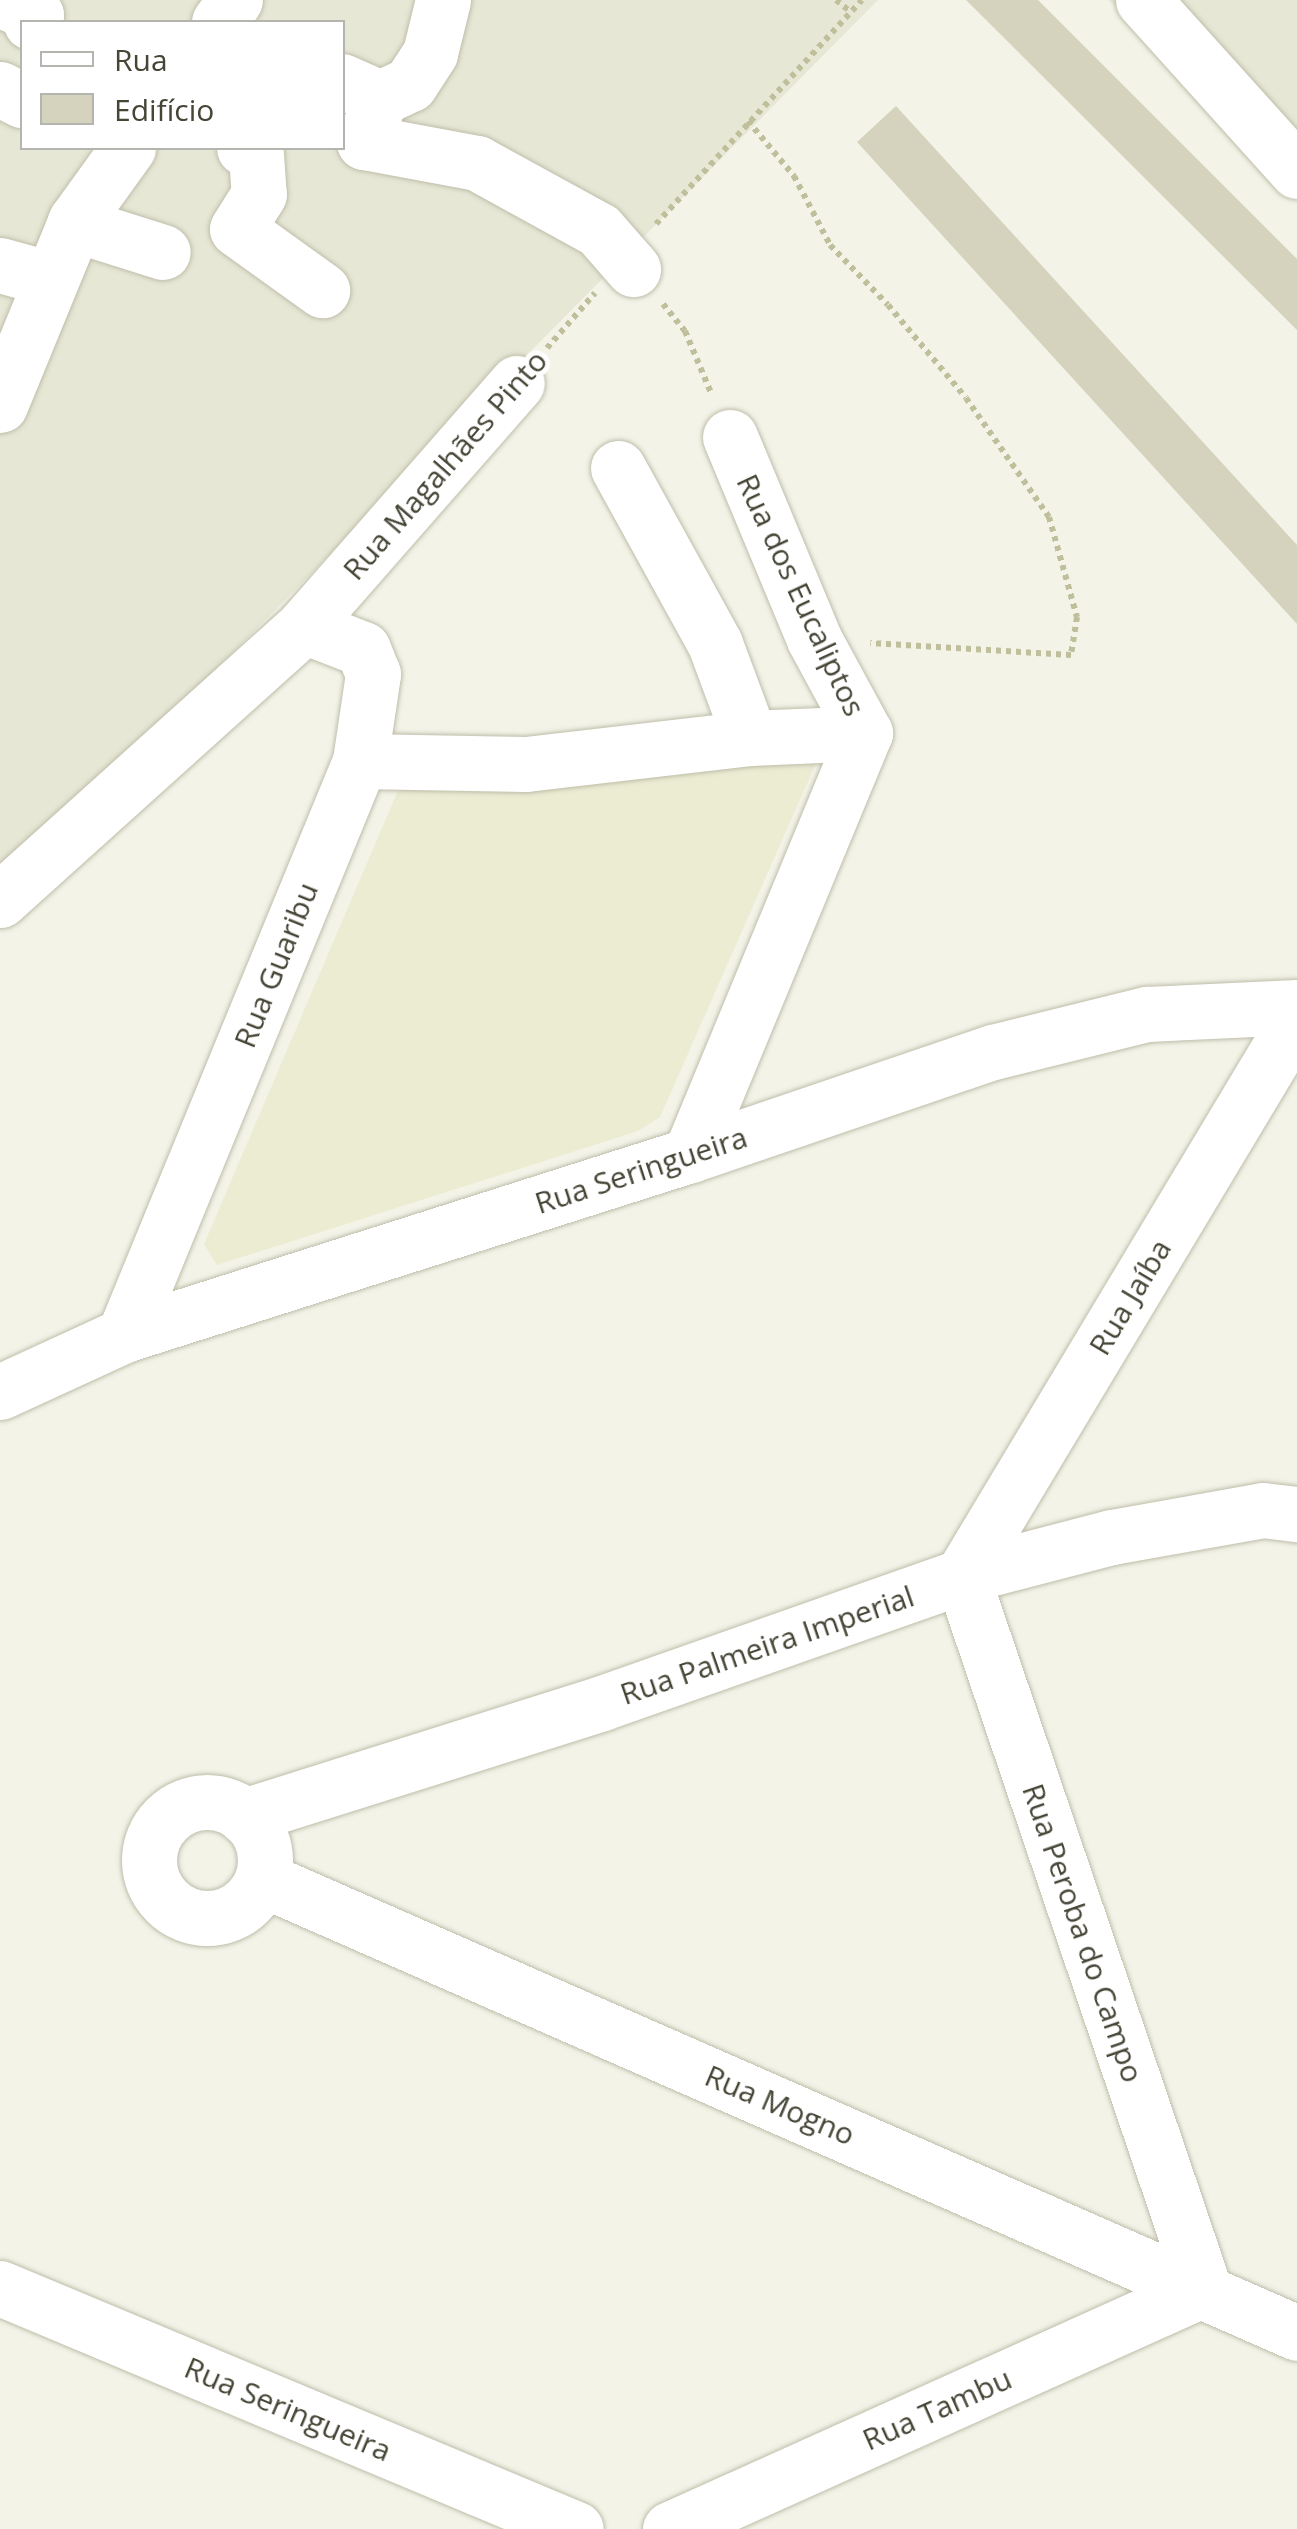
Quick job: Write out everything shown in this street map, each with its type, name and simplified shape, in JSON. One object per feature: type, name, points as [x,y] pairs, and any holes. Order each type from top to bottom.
[{"type":"street","points":[[2,0],[36,15],[32,20]]},
{"type":"street","points":[[443,0],[430,52],[410,84],[361,90],[364,142],[477,163],[599,230],[628,264]]},
{"type":"street","points":[[1144,0],[1297,172]]},
{"type":"street","points":[[0,405],[26,272],[74,224],[122,150]]},
{"type":"street","points":[[247,150],[256,155],[258,194],[237,229],[322,290]]},
{"type":"street","points":[[74,224],[163,252]]},
{"type":"street","name":"Rua Magalhães Pinto","points":[[0,900],[304,626],[517,384]]},
{"type":"street","name":"Rua dos Eucaliptos","points":[[690,1155],[865,733],[814,639],[730,438]]},
{"type":"street","points":[[618,468],[715,644],[750,738]]},
{"type":"street","name":"Rua Guaribu","points":[[124,1335],[360,761],[373,674],[363,648],[304,626]]},
{"type":"street","points":[[360,761],[526,764],[750,738],[865,733]]},
{"type":"street","name":"Rua Seringueira","points":[[0,1392],[124,1335],[690,1155],[994,1052],[1147,1014],[1297,1007]]},
{"type":"street","name":"Rua Jaíba","points":[[962,1576],[1297,1018]]},
{"type":"street","name":"Rua Palmeira Imperial","points":[[244,1816],[602,1703],[962,1576],[1112,1537],[1264,1510],[1297,1514]]},
{"type":"street","name":"Rua Peroba do Campo","points":[[962,1576],[1204,2289]]},
{"type":"street","points":[[208,1802],[244,1816],[263,1845],[262,1880],[238,1910],[200,1918],[182,1913],[154,1885],[150,1847],[158,1828],[172,1814],[208,1802]]},
{"type":"street","name":"Rua Mogno","points":[[262,1880],[1204,2289],[1297,2333]]},
{"type":"street","name":"Rua Seringueira","points":[[0,2288],[576,2529]]},
{"type":"street","name":"Rua Tambu","points":[[670,2529],[1204,2289]]},
{"type":"path","points":[[836,0],[851,12]]},
{"type":"path","name":"Rua Magalhães Pinto","points":[[517,384],[862,0]]},
{"type":"path","points":[[749,122],[794,176],[830,245],[966,398],[1049,517],[1077,617],[1071,655],[814,639]]},
{"type":"path","name":"Rua dos Eucaliptos","points":[[628,264],[686,331],[730,438]]},
{"type":"shaded area","points":[[0,0],[878,0],[0,888]]},
{"type":"shaded area","points":[[1108,0],[1297,0],[1297,166]]},
{"type":"shaded area","points":[[817,761],[660,1117],[638,1131],[217,1265],[204,1244],[397,793],[408,782]]},
{"type":"building","points":[[966,0],[1038,0],[1297,259],[1297,330]]},
{"type":"building","points":[[896,106],[1297,545],[1297,624],[857,142]]}]
